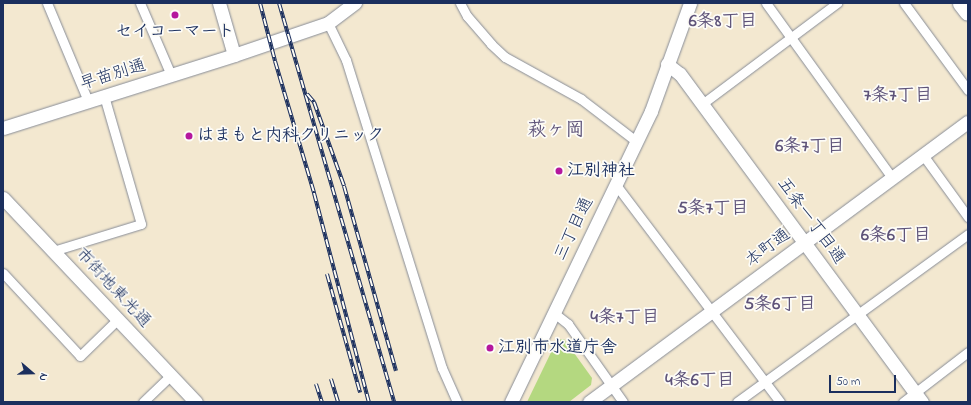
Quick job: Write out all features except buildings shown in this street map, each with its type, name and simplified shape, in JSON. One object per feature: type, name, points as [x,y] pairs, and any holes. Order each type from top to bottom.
[{"type":"highway","points":[[962,3],[968,12]]},
{"type":"street","points":[[47,3],[88,101]]},
{"type":"street","points":[[140,3],[171,75]]},
{"type":"street","points":[[219,3],[234,56]]},
{"type":"street","name":"早苗別通","points":[[4,124],[88,101],[234,56],[328,23],[355,3]]},
{"type":"street","points":[[460,3],[467,16],[491,44],[505,57],[581,98],[636,141]]},
{"type":"street","name":"三丁目通","points":[[511,402],[616,185],[650,111],[690,3]]},
{"type":"street","points":[[766,3],[892,178]]},
{"type":"street","points":[[702,104],[837,3]]},
{"type":"street","points":[[904,3],[968,90]]},
{"type":"street","points":[[328,23],[346,60],[442,368],[457,402]]},
{"type":"street","name":"五条一丁目通","points":[[667,64],[680,74],[918,397]]},
{"type":"street","points":[[53,251],[141,224],[104,96]]},
{"type":"street","name":"本町通","points":[[589,402],[968,122]]},
{"type":"street","points":[[923,155],[968,217]]},
{"type":"street","points":[[616,185],[713,311],[780,402]]},
{"type":"street","name":"市街地東光通","points":[[3,198],[196,402]]},
{"type":"street","points":[[737,402],[968,234]]},
{"type":"street","points":[[3,273],[80,356],[118,319]]},
{"type":"street","points":[[554,313],[568,324],[622,402]]},
{"type":"street","points":[[902,402],[918,397],[968,352]]},
{"type":"street","points":[[143,402],[171,375]]},
{"type":"green space","points":[[564,339],[592,378],[591,385],[569,402],[527,402],[557,340]]},
{"type":"railway","points":[[260,3],[275,61],[314,193],[369,402]]},
{"type":"railway","points":[[279,3],[394,402]]},
{"type":"railway","points":[[307,94],[314,102],[344,186],[396,371]]},
{"type":"railway","points":[[327,274],[360,392]]},
{"type":"railway","points":[[331,379],[338,402]]},
{"type":"railway","points":[[316,384],[322,402]]},
{"type":"place","name":"セイコーマート","points":[[175,15]]},
{"type":"place","name":"はまもと内科クリニック","points":[[189,136]]},
{"type":"place","name":"江別神社","points":[[559,171]]},
{"type":"place","name":"江別市水道庁舎","points":[[490,348]]},
{"type":"district","name":"6条8丁目","points":[[723,22]]},
{"type":"district","name":"7条7丁目","points":[[898,96]]},
{"type":"district","name":"萩ヶ岡","points":[[556,131]]},
{"type":"district","name":"6条7丁目","points":[[810,147]]},
{"type":"district","name":"5条7丁目","points":[[713,209]]},
{"type":"district","name":"6条6丁目","points":[[896,236]]},
{"type":"district","name":"5条6丁目","points":[[780,305]]},
{"type":"district","name":"4条7丁目","points":[[625,318]]},
{"type":"district","name":"4条6丁目","points":[[700,381]]}]
